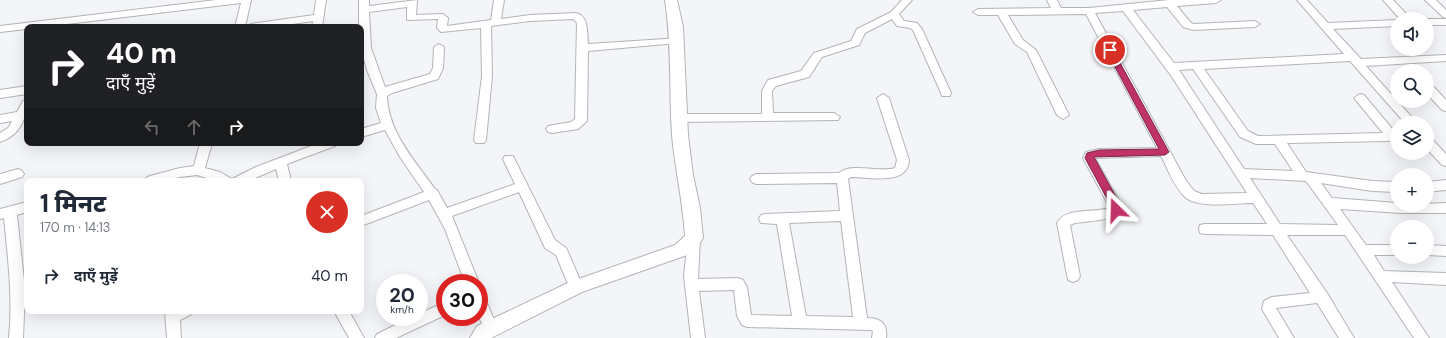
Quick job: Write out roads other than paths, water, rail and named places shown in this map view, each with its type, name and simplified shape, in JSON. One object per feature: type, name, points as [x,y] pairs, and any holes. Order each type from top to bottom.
[{"type":"street","points":[[41,24],[240,0]]},
{"type":"street","points":[[241,24],[246,0]]},
{"type":"street","points":[[291,24],[318,22],[321,0]]},
{"type":"street","points":[[496,22],[499,0]]},
{"type":"street","points":[[671,0],[677,40],[679,118],[685,175],[692,208],[694,238],[692,255],[692,285],[698,338]]},
{"type":"street","points":[[768,117],[767,91],[772,83],[805,74],[818,55],[855,43],[861,31],[894,14],[907,0]]},
{"type":"street","points":[[1052,0],[1057,11]]},
{"type":"street","points":[[978,12],[1089,11],[1188,1],[1216,0]]},
{"type":"street","points":[[1302,0],[1405,116]]},
{"type":"street","points":[[1388,0],[1399,12]]},
{"type":"street","points":[[1430,0],[1444,10]]},
{"type":"street","points":[[363,24],[363,5],[412,2],[411,18],[440,16],[443,18],[442,28],[445,30],[530,18],[576,16],[582,23],[583,49],[581,121],[574,126],[552,129]]},
{"type":"street","points":[[1169,3],[1187,25],[1193,27],[1255,24]]},
{"type":"street","points":[[1126,8],[1171,67],[1322,297],[1347,338]]},
{"type":"street","points":[[1089,11],[1181,182],[1190,194],[1194,198],[1257,198]]},
{"type":"street","points":[[1001,12],[1019,42],[1031,50],[1063,114]]},
{"type":"street","points":[[894,14],[901,24],[915,26],[946,93]]},
{"type":"street","points":[[1434,22],[1446,22]]},
{"type":"street","points":[[1324,26],[1390,23]]},
{"type":"street","points":[[480,140],[488,57],[487,28],[484,24]]},
{"type":"street","points":[[0,29],[24,26]]},
{"type":"street","points":[[583,49],[592,46],[677,40]]},
{"type":"street","points":[[382,94],[388,90],[434,76],[438,68],[439,47]]},
{"type":"street","points":[[364,57],[382,94],[381,99],[386,126],[433,193],[444,214],[468,274]]},
{"type":"street","points":[[1171,67],[1446,58]]},
{"type":"street","points":[[1196,65],[1244,134],[1256,140],[1389,137],[1390,134],[1360,98]]},
{"type":"street","points":[[0,94],[24,90]]},
{"type":"street","points":[[1434,94],[1446,107]]},
{"type":"street","points":[[756,179],[842,178],[846,174],[850,173],[895,173],[900,170],[903,166],[903,160],[883,98]]},
{"type":"street","points":[[0,138],[12,131],[24,110]]},
{"type":"street","points":[[0,119],[21,115]]},
{"type":"street","points":[[679,118],[834,117]]},
{"type":"street","points":[[364,132],[386,126]]},
{"type":"street","points":[[1384,128],[1390,128]]},
{"type":"street","points":[[1279,140],[1349,230],[1422,338]]},
{"type":"street","points":[[199,169],[205,146]]},
{"type":"street","points":[[244,178],[323,146]]},
{"type":"street","points":[[1434,149],[1446,162]]},
{"type":"street","points":[[1073,276],[1063,222],[1073,218],[1111,213],[1116,210],[1116,206],[1089,158],[1090,155],[1099,153],[1165,152]]},
{"type":"street","points":[[509,159],[550,244],[561,252],[576,287]]},
{"type":"street","points":[[281,162],[284,178]]},
{"type":"street","points":[[162,178],[199,169],[221,178]]},
{"type":"street","points":[[1241,173],[1306,176],[1372,186],[1390,187]]},
{"type":"street","points":[[0,179],[18,174]]},
{"type":"street","points":[[842,178],[861,324]]},
{"type":"street","points":[[1434,186],[1446,185]]},
{"type":"street","points":[[444,214],[522,186]]},
{"type":"street","points":[[364,220],[433,193]]},
{"type":"street","points":[[1329,203],[1401,208],[1446,208]]},
{"type":"street","points":[[16,338],[18,325],[18,288],[5,213],[24,208]]},
{"type":"street","points":[[765,219],[847,216]]},
{"type":"street","points":[[782,218],[800,322]]},
{"type":"street","points":[[1206,229],[1349,230]]},
{"type":"street","points":[[486,333],[576,287],[681,250],[694,238]]},
{"type":"street","points":[[1363,250],[1390,250]]},
{"type":"street","points":[[1434,250],[1446,251]]},
{"type":"street","points":[[1380,276],[1446,279]]},
{"type":"street","points":[[692,285],[735,283],[740,287],[744,316],[747,321],[861,324],[878,326],[880,329],[879,338]]},
{"type":"street","points":[[1287,338],[1269,309],[1269,305],[1272,303],[1322,297]]},
{"type":"street","points":[[382,338],[436,312]]},
{"type":"street","points":[[174,338],[177,314]]},
{"type":"street","points":[[343,314],[357,338]]}]
